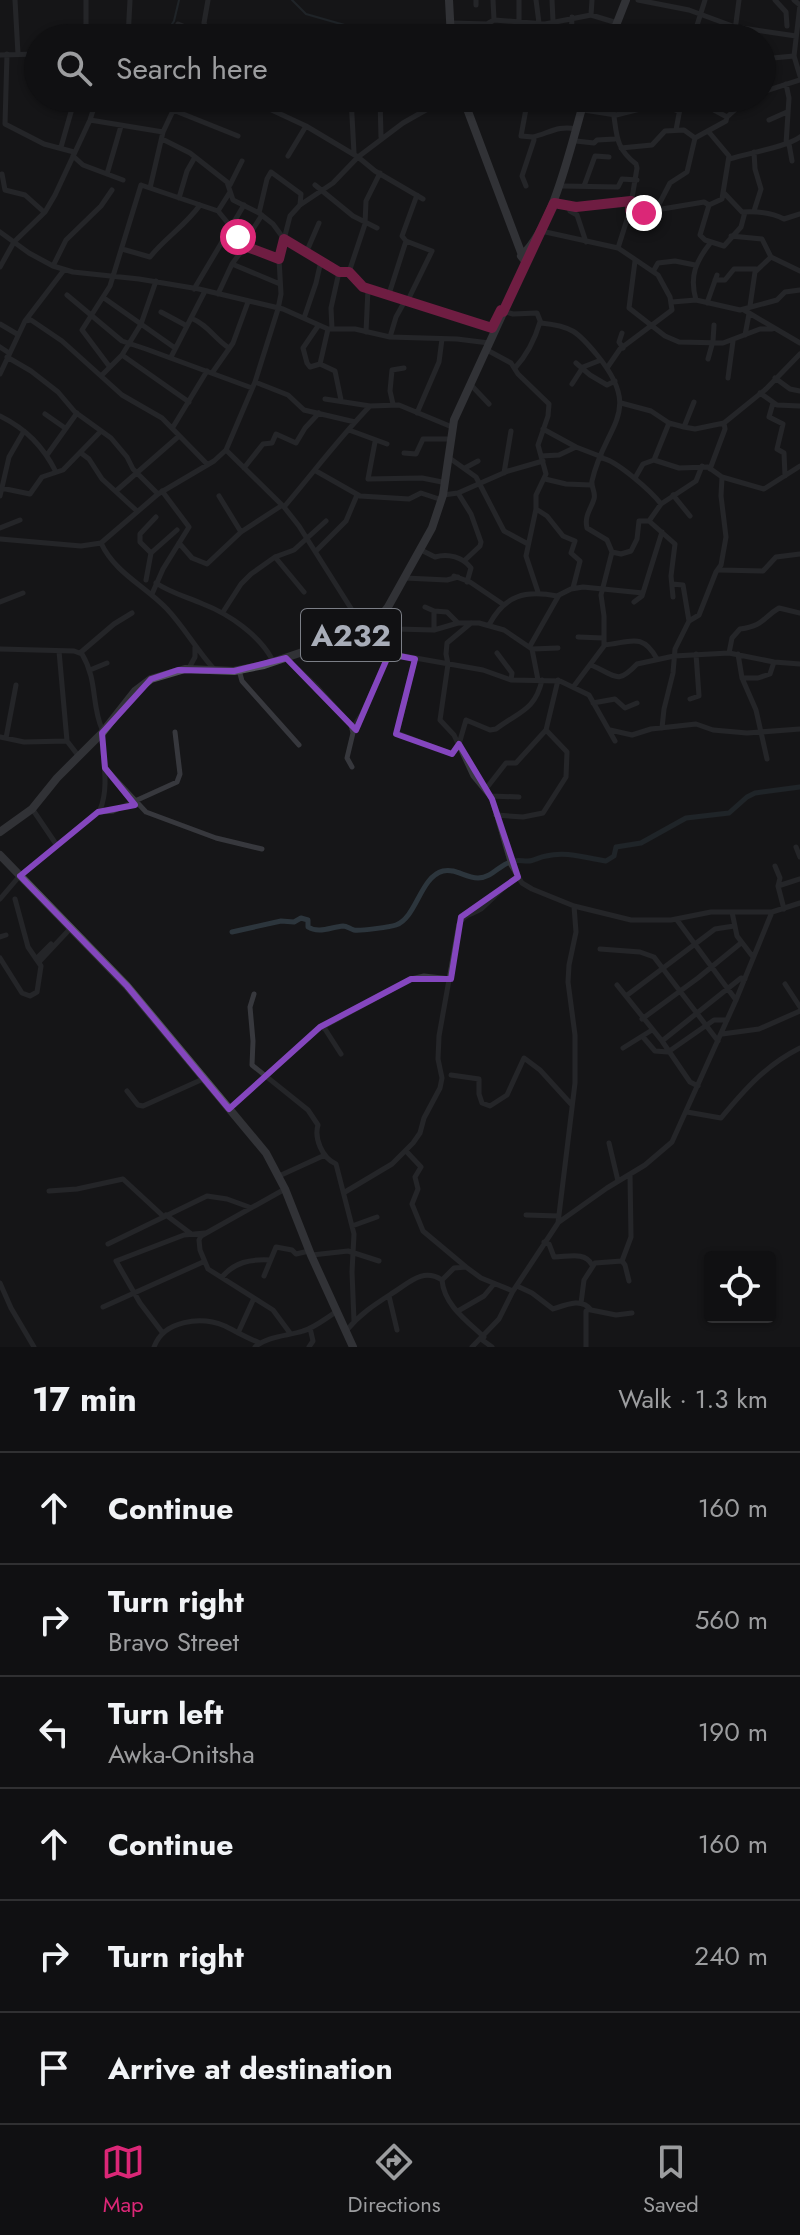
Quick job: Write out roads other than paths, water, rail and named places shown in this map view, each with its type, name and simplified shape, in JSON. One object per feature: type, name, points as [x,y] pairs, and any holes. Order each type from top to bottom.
[{"type":"main road","points":[[449,0],[450,23]]},
{"type":"main road","points":[[615,24],[625,0]]},
{"type":"main road","points":[[468,112],[525,256]]},
{"type":"main road","name":"A232","points":[[0,830],[32,809],[102,731],[125,697],[146,678],[176,667],[245,666],[361,630],[373,620],[428,531],[441,497],[451,426],[560,184],[582,112]]},
{"type":"main road","name":"A232","points":[[525,256],[541,231],[562,186],[583,112]]},
{"type":"main road","name":"A232","points":[[212,667],[239,670],[286,658],[376,622],[421,550],[436,519],[451,426],[502,311]]},
{"type":"main road","name":"A232","points":[[0,830],[31,805],[102,731]]},
{"type":"main road","points":[[0,858],[67,930],[97,954]]},
{"type":"main road","points":[[18,878],[97,954],[144,1005],[258,1142],[279,1176],[353,1347]]},
{"type":"street","points":[[15,0],[18,54]]},
{"type":"street","points":[[86,0],[86,24]]},
{"type":"street","points":[[129,24],[130,0]]},
{"type":"street","points":[[204,24],[208,0]]},
{"type":"street","points":[[493,0],[494,20]]},
{"type":"street","points":[[519,0],[520,23]]},
{"type":"street","points":[[536,0],[539,23]]},
{"type":"street","points":[[552,0],[553,21]]},
{"type":"street","points":[[591,15],[592,0]]},
{"type":"street","points":[[638,0],[689,10],[726,24]]},
{"type":"street","points":[[697,24],[705,0]]},
{"type":"street","points":[[735,24],[739,0]]},
{"type":"street","points":[[775,0],[786,12],[787,26]]},
{"type":"street","points":[[776,87],[800,78],[794,56],[800,5],[794,0]]},
{"type":"street","points":[[450,23],[487,24],[494,20],[539,23],[591,15],[615,24]]},
{"type":"street","points":[[572,17],[572,24]]},
{"type":"street","points":[[776,33],[796,36]]},
{"type":"street","points":[[24,54],[4,55],[5,124],[44,144],[61,147],[74,154],[83,165],[123,180]]},
{"type":"street","points":[[776,58],[794,56]]},
{"type":"street","points":[[786,84],[789,98],[788,144],[792,161]]},
{"type":"street","points":[[769,120],[788,111]]},
{"type":"street","points":[[61,147],[71,112]]},
{"type":"street","points":[[0,267],[14,242],[45,212],[93,112]]},
{"type":"street","points":[[150,188],[172,112]]},
{"type":"street","points":[[178,112],[238,136]]},
{"type":"street","points":[[276,112],[306,126],[420,197],[402,234],[406,241],[432,251],[396,317],[390,337]]},
{"type":"street","points":[[352,112],[356,156]]},
{"type":"street","points":[[380,112],[381,138]]},
{"type":"street","points":[[0,539],[81,546],[101,543],[160,492],[226,450],[254,385],[278,309],[279,259],[290,216],[356,156],[421,112]]},
{"type":"street","points":[[525,112],[521,136],[533,137],[566,127],[576,129]]},
{"type":"street","points":[[609,112],[616,115],[626,112]]},
{"type":"street","points":[[615,112],[615,139],[622,154],[636,164],[637,180],[618,248]]},
{"type":"street","points":[[676,130],[678,112]]},
{"type":"street","points":[[718,112],[727,117]]},
{"type":"street","points":[[630,210],[653,214],[670,183],[687,172],[695,138],[726,121],[732,112]]},
{"type":"street","points":[[90,120],[163,135],[195,157],[230,189],[235,202],[261,214],[273,224],[284,239],[339,272],[349,272]]},
{"type":"street","points":[[107,174],[121,126]]},
{"type":"street","points":[[288,156],[306,126]]},
{"type":"street","points":[[621,148],[652,145],[663,132],[676,130],[687,131],[695,138]]},
{"type":"street","points":[[656,210],[704,202],[709,205],[719,202],[725,194],[730,159],[708,131]]},
{"type":"street","points":[[526,186],[522,176],[533,137]]},
{"type":"street","points":[[730,159],[788,144],[800,137]]},
{"type":"street","points":[[576,141],[594,143],[615,139]]},
{"type":"street","points":[[754,152],[761,189],[754,211]]},
{"type":"street","points":[[584,186],[595,156],[609,157]]},
{"type":"street","points":[[179,198],[195,157]]},
{"type":"street","points":[[218,211],[242,161]]},
{"type":"street","points":[[218,294],[261,214],[266,182],[271,172],[301,194],[300,205]]},
{"type":"street","points":[[349,272],[365,221],[366,201],[380,173]]},
{"type":"street","points":[[2,174],[5,190],[25,195],[45,212]]},
{"type":"street","points":[[562,186],[618,187],[622,179],[637,180]]},
{"type":"street","points":[[315,185],[353,216],[377,228]]},
{"type":"street","points":[[109,366],[82,331],[104,298],[113,276],[140,187],[218,211],[245,244],[279,259]]},
{"type":"street","points":[[53,266],[66,240],[101,206],[112,190]]},
{"type":"street","points":[[725,194],[741,212],[777,214],[782,219],[800,214]]},
{"type":"street","points":[[554,203],[568,206],[631,201]]},
{"type":"street","points":[[122,249],[150,257],[191,218],[200,205]]},
{"type":"street","points":[[194,289],[244,205]]},
{"type":"street","points":[[709,205],[700,235],[725,246],[741,227],[745,212]]},
{"type":"street","points":[[568,206],[577,215],[586,242]]},
{"type":"street","points":[[306,253],[319,223]]},
{"type":"street","points":[[541,231],[618,248],[654,270],[672,302],[672,310],[623,348],[607,368]]},
{"type":"street","points":[[0,232],[64,270],[156,281],[205,291],[278,309],[330,329],[355,329],[390,337],[487,345],[506,359],[549,404],[538,445],[545,479],[536,495],[527,560],[538,592]]},
{"type":"street","points":[[731,236],[762,239],[771,257],[800,271]]},
{"type":"street","points":[[389,294],[406,241]]},
{"type":"street","points":[[696,300],[692,288],[695,265],[711,242]]},
{"type":"street","points":[[745,336],[757,269],[771,257]]},
{"type":"street","points":[[304,318],[321,261]]},
{"type":"street","points":[[635,261],[629,308],[665,336],[679,342],[713,344],[733,341],[760,329],[772,329]]},
{"type":"street","points":[[654,270],[658,263],[666,262],[695,265]]},
{"type":"street","points":[[232,264],[280,284]]},
{"type":"street","points":[[707,303],[716,278],[725,280],[734,269],[757,269]]},
{"type":"street","points":[[0,374],[25,321],[64,270]]},
{"type":"street","points":[[320,364],[330,329],[339,272]]},
{"type":"street","points":[[349,272],[357,283],[368,289],[492,328]]},
{"type":"street","points":[[101,376],[122,355],[141,324],[156,281]]},
{"type":"street","points":[[366,332],[368,289]]},
{"type":"street","points":[[672,302],[696,300],[723,309],[748,310],[777,300],[785,292],[800,290]]},
{"type":"street","points":[[171,358],[205,291]]},
{"type":"street","points":[[67,295],[128,345],[288,395],[304,410],[355,422]]},
{"type":"street","points":[[104,298],[175,348]]},
{"type":"street","points":[[173,427],[229,348],[248,302]]},
{"type":"street","points":[[748,310],[772,329],[800,343]]},
{"type":"street","points":[[502,311],[537,313],[540,322],[536,337],[515,368]]},
{"type":"street","points":[[161,312],[187,326]]},
{"type":"street","points":[[191,318],[212,331],[217,340],[229,348]]},
{"type":"street","points":[[25,321],[31,320],[53,334],[122,395],[154,411],[207,464]]},
{"type":"street","points":[[540,322],[560,324],[583,336],[615,381],[621,403],[591,485],[595,496],[586,526],[607,540],[612,552],[602,588],[603,641],[591,665],[574,686]]},
{"type":"street","points":[[0,324],[17,334]]},
{"type":"street","points":[[708,359],[714,325]]},
{"type":"street","points":[[318,326],[303,350],[308,366],[320,364],[335,371],[344,417]]},
{"type":"street","points":[[622,333],[619,342],[623,348]]},
{"type":"street","points":[[417,413],[439,362],[442,339]]},
{"type":"street","points":[[728,378],[733,341]]},
{"type":"street","points":[[0,347],[58,392],[77,413],[121,449],[137,473],[160,492],[189,526],[151,592],[142,601]]},
{"type":"street","points":[[621,403],[651,411],[669,423],[684,427],[695,429],[724,423],[800,354]]},
{"type":"street","points":[[122,355],[189,402]]},
{"type":"street","points":[[572,384],[581,369],[601,360]]},
{"type":"street","points":[[576,363],[607,385],[615,381]]},
{"type":"street","points":[[393,404],[390,391],[392,370],[404,368]]},
{"type":"street","points":[[775,378],[790,389],[800,391]]},
{"type":"street","points":[[470,384],[489,404]]},
{"type":"street","points":[[760,393],[773,403],[800,406]]},
{"type":"street","points":[[325,399],[370,406],[393,404],[451,426]]},
{"type":"street","points":[[684,427],[694,402]]},
{"type":"street","points":[[773,403],[769,416],[783,424],[777,449],[784,453],[785,477]]},
{"type":"street","points":[[179,543],[192,558],[207,564],[241,532],[282,506],[316,471],[334,445],[370,406]]},
{"type":"street","points":[[47,455],[77,413]]},
{"type":"street","points":[[244,468],[263,444],[272,443],[276,434],[296,443],[319,413]]},
{"type":"street","points":[[45,414],[65,428]]},
{"type":"street","points":[[0,416],[24,431],[47,455],[56,472]]},
{"type":"street","points":[[654,460],[669,423]]},
{"type":"street","points":[[710,469],[725,429],[724,423]]},
{"type":"street","points":[[543,429],[576,447],[609,459],[635,478],[661,504]]},
{"type":"street","points":[[349,430],[387,444]]},
{"type":"street","points":[[24,431],[3,465],[0,494],[30,494],[42,477],[63,470],[101,431]]},
{"type":"street","points":[[504,473],[511,431]]},
{"type":"street","points":[[116,491],[179,436]]},
{"type":"street","points":[[404,453],[416,454],[423,439],[447,439]]},
{"type":"street","points":[[375,442],[368,479],[415,478],[442,482]]},
{"type":"street","points":[[316,471],[357,495],[409,499],[417,493],[441,497],[576,447]]},
{"type":"street","points":[[226,450],[282,506],[307,537],[361,630],[368,648],[519,680],[558,680],[574,686],[589,695],[615,741]]},
{"type":"street","points":[[81,453],[137,511]]},
{"type":"street","points":[[448,457],[476,477],[504,531],[528,544]]},
{"type":"street","points":[[635,478],[643,464],[654,460],[679,468],[702,466],[722,477],[764,489],[800,466]]},
{"type":"street","points":[[465,468],[478,461]]},
{"type":"street","points":[[649,521],[661,504],[696,481],[702,466]]},
{"type":"street","points":[[720,570],[726,537],[722,477]]},
{"type":"street","points":[[415,478],[417,493]]},
{"type":"street","points":[[545,479],[591,485]]},
{"type":"street","points":[[458,493],[471,514],[481,542],[464,561]]},
{"type":"street","points":[[316,552],[346,521],[357,495]]},
{"type":"street","points":[[673,495],[690,516]]},
{"type":"street","points":[[219,496],[241,532]]},
{"type":"street","points":[[536,509],[547,516],[563,536],[575,541],[571,555],[580,561],[573,588]]},
{"type":"street","points":[[151,553],[140,542],[140,534],[156,517]]},
{"type":"street","points":[[0,528],[20,520]]},
{"type":"street","points":[[612,552],[621,554],[631,551],[637,539],[639,520],[649,521],[675,544],[673,597]]},
{"type":"street","points":[[223,612],[241,584],[275,557],[294,550],[326,521]]},
{"type":"street","points":[[151,592],[146,580],[151,553],[177,530]]},
{"type":"street","points":[[634,602],[643,593],[662,532]]},
{"type":"street","points":[[101,543],[110,560],[151,592],[180,623],[212,667]]},
{"type":"street","points":[[421,550],[435,557],[444,554],[464,561],[471,568],[467,582]]},
{"type":"street","points":[[662,728],[676,646],[689,621],[699,615],[716,572],[763,571],[776,557],[800,554]]},
{"type":"street","points":[[275,557],[304,592]]},
{"type":"street","points":[[404,578],[447,580],[456,576],[504,605]]},
{"type":"street","points":[[138,584],[146,580]]},
{"type":"street","points":[[156,583],[166,590],[223,612],[266,648],[272,659]]},
{"type":"street","points":[[672,584],[683,585],[689,621]]},
{"type":"street","points":[[489,625],[504,605],[518,597],[538,592],[559,595],[573,588],[602,588],[643,593]]},
{"type":"street","points":[[0,602],[23,593]]},
{"type":"street","points":[[415,659],[397,733],[452,754],[459,744],[466,720],[490,730],[496,729],[530,706],[539,693],[540,680],[531,647],[559,595]]},
{"type":"street","points":[[425,607],[447,612],[458,623]]},
{"type":"street","points":[[729,653],[732,638],[740,629],[765,622],[770,613],[779,608],[800,613]]},
{"type":"street","points":[[434,611],[434,630]]},
{"type":"street","points":[[0,649],[80,653],[132,613]]},
{"type":"street","points":[[376,622],[396,629],[434,630],[458,623],[489,625],[504,630],[531,647],[558,648]]},
{"type":"street","points":[[471,623],[447,643],[448,664],[440,720],[459,744],[473,776],[490,796],[511,865],[518,877],[532,889],[574,906],[631,920],[677,920],[702,913],[772,912],[800,903]]},
{"type":"street","points":[[578,637],[636,641],[649,646],[657,659]]},
{"type":"street","points":[[190,667],[195,657],[195,646]]},
{"type":"street","points":[[59,651],[67,741],[77,754]]},
{"type":"street","points":[[0,899],[18,878],[98,812],[104,801],[102,731],[97,719],[96,695],[90,670],[80,653]]},
{"type":"street","points":[[497,653],[511,677]]},
{"type":"street","points":[[591,665],[624,678],[637,664],[696,654],[729,653],[800,664]]},
{"type":"street","points":[[352,729],[389,654]]},
{"type":"street","points":[[690,699],[699,696],[696,654]]},
{"type":"street","points":[[738,654],[742,678],[752,699],[767,759]]},
{"type":"street","points":[[286,658],[327,698],[352,729],[353,737],[347,756],[352,767]]},
{"type":"street","points":[[742,678],[770,674],[774,662]]},
{"type":"street","points":[[90,670],[107,663]]},
{"type":"street","points":[[239,670],[242,681],[299,745]]},
{"type":"street","points":[[485,790],[506,763],[516,763],[546,730],[558,680]]},
{"type":"street","points":[[16,685],[3,738],[24,742],[67,741]]},
{"type":"street","points":[[593,703],[615,699],[625,708],[637,703]]},
{"type":"street","points":[[609,730],[632,735],[696,724],[713,730],[762,733],[800,729]]},
{"type":"street","points":[[496,815],[523,817],[543,813],[564,782],[567,752],[546,730]]},
{"type":"street","points":[[98,812],[105,813],[177,782],[180,769],[175,732]]},
{"type":"street","points":[[105,768],[134,801],[153,816],[216,838],[262,849]]},
{"type":"street","points":[[490,796],[519,797]]},
{"type":"street","points":[[32,809],[56,845]]},
{"type":"street","points":[[796,847],[800,857]]},
{"type":"street","points":[[775,866],[780,878],[778,886],[784,909]]},
{"type":"street","points":[[345,1192],[392,1164],[420,1133],[442,1083],[438,1050],[461,919],[479,910],[497,891],[518,877]]},
{"type":"street","points":[[778,886],[800,879]]},
{"type":"street","points":[[0,958],[20,992],[27,996],[34,995],[42,969],[28,947],[15,899]]},
{"type":"street","points":[[559,1220],[575,1083],[575,1035],[568,973],[576,932],[574,906]]},
{"type":"street","points":[[732,912],[741,943],[753,958]]},
{"type":"street","points":[[472,1347],[499,1319],[559,1220],[645,1165],[672,1142],[722,1034],[772,912]]},
{"type":"street","points":[[677,920],[736,1000]]},
{"type":"street","points":[[626,996],[718,927],[734,926]]},
{"type":"street","points":[[38,960],[67,930]]},
{"type":"street","points":[[642,1019],[741,943]]},
{"type":"street","points":[[600,949],[649,954],[664,968],[718,1041]]},
{"type":"street","points":[[229,1109],[323,1027],[411,979],[424,976],[451,979]]},
{"type":"street","points":[[662,1041],[741,978],[745,979]]},
{"type":"street","points":[[722,1034],[759,1029],[800,1009],[785,984]]},
{"type":"street","points":[[617,985],[690,1082],[698,1086]]},
{"type":"street","points":[[254,994],[250,1007],[251,1062],[311,1114],[318,1125],[315,1135],[328,1160],[336,1164],[345,1192],[352,1226],[354,1321]]},
{"type":"street","points":[[643,1037],[655,1051],[668,1052],[714,1020],[727,1020]]},
{"type":"street","points":[[323,1027],[341,1054]]},
{"type":"street","points":[[623,1048],[652,1030]]},
{"type":"street","points":[[687,1112],[721,1118],[761,1073],[800,1048]]},
{"type":"street","points":[[451,1075],[479,1079],[482,1103],[490,1106],[507,1095],[524,1058],[540,1070],[572,1105]]},
{"type":"street","points":[[127,1091],[138,1105],[143,1106],[204,1079]]},
{"type":"street","points":[[609,1143],[618,1181]]},
{"type":"street","points":[[406,1151],[421,1167],[415,1177],[418,1189],[412,1204],[419,1224],[423,1231],[466,1267],[494,1284],[532,1293],[553,1309],[581,1303],[590,1309],[616,1315],[632,1313]]},
{"type":"street","points":[[279,1176],[325,1155]]},
{"type":"street","points":[[622,1261],[631,1237],[630,1174]]},
{"type":"street","points":[[49,1191],[123,1179],[142,1200],[191,1234]]},
{"type":"street","points":[[285,1189],[199,1240],[203,1262],[280,1315],[290,1333]]},
{"type":"street","points":[[108,1244],[207,1196],[250,1207]]},
{"type":"street","points":[[526,1215],[559,1220]]},
{"type":"street","points":[[352,1226],[377,1217]]},
{"type":"street","points":[[162,1332],[116,1261],[191,1234],[208,1232]]},
{"type":"street","points":[[544,1242],[549,1244],[554,1257],[587,1257],[592,1265]]},
{"type":"street","points":[[264,1276],[277,1247],[296,1254],[339,1250],[379,1261]]},
{"type":"street","points":[[222,1277],[230,1268],[243,1262],[270,1260]]},
{"type":"street","points":[[581,1303],[584,1280],[592,1265],[622,1261]]},
{"type":"street","points":[[622,1261],[629,1281]]},
{"type":"street","points":[[103,1307],[203,1262]]},
{"type":"street","points":[[442,1280],[454,1268],[466,1267]]},
{"type":"street","points":[[347,1330],[370,1306],[415,1278],[429,1275],[442,1280]]},
{"type":"street","points":[[442,1280],[443,1289],[458,1311],[492,1347]]},
{"type":"street","points":[[0,1283],[31,1346]]},
{"type":"street","points":[[458,1311],[484,1296],[494,1284]]},
{"type":"street","points":[[389,1296],[397,1330]]},
{"type":"street","points":[[238,1333],[254,1298]]},
{"type":"street","points":[[586,1347],[585,1316],[590,1309]]},
{"type":"street","points":[[154,1347],[162,1332],[178,1325],[208,1321],[238,1333],[257,1345],[310,1328],[337,1311]]},
{"type":"street","points":[[309,1347],[313,1341],[310,1328]]},
{"type":"waterway","points":[[172,24],[179,0]]},
{"type":"waterway","points":[[292,0],[306,14],[341,24]]},
{"type":"waterway","points":[[232,932],[281,921],[294,922],[301,918],[308,920],[308,927],[316,930],[343,926],[354,930],[393,926],[403,921],[429,881],[443,871],[478,878],[488,876],[512,861],[530,861],[554,855],[606,861],[614,856],[616,847],[641,843],[686,818],[729,813],[755,793],[800,787]]}]
